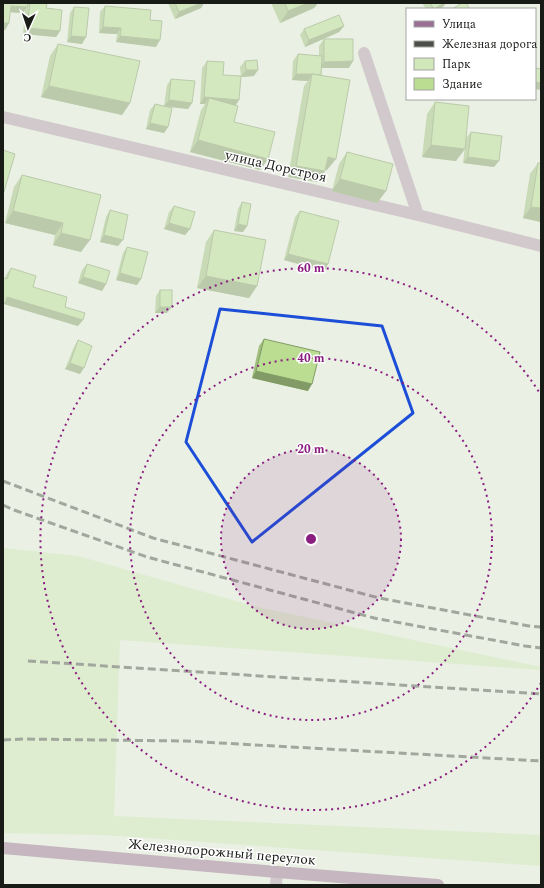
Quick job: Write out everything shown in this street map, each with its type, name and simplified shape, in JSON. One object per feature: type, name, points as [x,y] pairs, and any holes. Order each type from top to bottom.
[{"type":"street","points":[[364,53],[418,216]]},
{"type":"street","name":"улица Дорстроя","points":[[3,117],[541,246]]},
{"type":"street","name":"Железнодорожный переулок","points":[[3,848],[438,885]]},
{"type":"street","points":[[276,885],[277,872]]},
{"type":"highlighted area","points":[[220,309],[382,326],[413,413],[252,542],[186,442]]},
{"type":"green space","points":[[3,548],[78,556],[253,606],[541,667],[541,670],[120,640],[114,816],[541,835],[541,866],[103,835],[3,833]]},
{"type":"building","points":[[3,3],[28,3],[27,7],[11,6],[9,23],[3,23]]},
{"type":"building","points":[[30,3],[47,3],[46,8],[62,10],[60,31],[27,28]]},
{"type":"building","points":[[175,3],[201,3],[179,12]]},
{"type":"building","points":[[285,3],[308,3],[288,11]]},
{"type":"building","points":[[430,3],[444,3],[436,8],[433,8]]},
{"type":"building","points":[[462,3],[466,3],[469,8],[454,8]]},
{"type":"building","points":[[105,6],[151,10],[150,20],[162,21],[160,40],[120,36],[121,28],[103,27]]},
{"type":"building","points":[[74,7],[89,8],[86,37],[71,36]]},
{"type":"building","points":[[339,15],[344,26],[309,40],[304,29]]},
{"type":"building","points":[[324,39],[353,39],[353,61],[324,62]]},
{"type":"building","points":[[58,44],[140,61],[130,103],[49,86]]},
{"type":"building","points":[[298,54],[322,56],[321,75],[296,74]]},
{"type":"building","points":[[257,60],[258,70],[246,70],[245,61]]},
{"type":"building","points":[[207,61],[224,62],[223,75],[241,76],[239,100],[204,97]]},
{"type":"building","points":[[536,68],[541,69],[541,83],[536,82]]},
{"type":"building","points":[[312,74],[350,80],[336,159],[328,157],[325,171],[296,166]]},
{"type":"building","points":[[171,79],[195,81],[192,103],[169,100]]},
{"type":"building","points":[[209,98],[238,106],[234,122],[275,132],[268,159],[198,140]]},
{"type":"building","points":[[435,102],[469,106],[465,149],[431,145]]},
{"type":"building","points":[[155,104],[172,108],[168,127],[150,123]]},
{"type":"building","points":[[471,132],[502,136],[499,161],[468,157]]},
{"type":"building","points":[[3,150],[15,154],[3,195]]},
{"type":"building","points":[[347,152],[393,164],[386,191],[340,179]]},
{"type":"building","points":[[538,163],[541,163],[541,208],[531,207]]},
{"type":"building","points":[[22,175],[101,195],[90,240],[61,233],[63,223],[13,211]]},
{"type":"building","points":[[242,202],[251,204],[247,226],[238,224]]},
{"type":"building","points":[[174,206],[195,212],[190,229],[169,223]]},
{"type":"building","points":[[110,210],[128,215],[123,240],[104,235]]},
{"type":"building","points":[[300,211],[339,221],[328,264],[288,254]]},
{"type":"building","points":[[214,230],[266,240],[257,286],[206,276]]},
{"type":"building","points":[[127,247],[148,252],[141,279],[120,273]]},
{"type":"building","points":[[87,264],[110,271],[106,284],[83,277]]},
{"type":"building","points":[[11,268],[36,276],[33,287],[67,297],[65,307],[85,313],[83,320],[7,297],[5,303],[3,303],[3,278],[7,279]]},
{"type":"building","points":[[160,290],[172,290],[172,307],[160,307]]},
{"type":"building","points":[[264,339],[320,352],[312,384],[256,371]]},
{"type":"building","points":[[78,340],[92,346],[84,368],[70,363]]},
{"type":"railway","points":[[3,481],[153,538],[379,598],[541,627]]},
{"type":"railway","points":[[3,505],[147,557],[374,618],[541,648]]},
{"type":"railway","points":[[28,661],[541,694]]},
{"type":"railway","points":[[3,740],[185,741],[541,761]]}]
